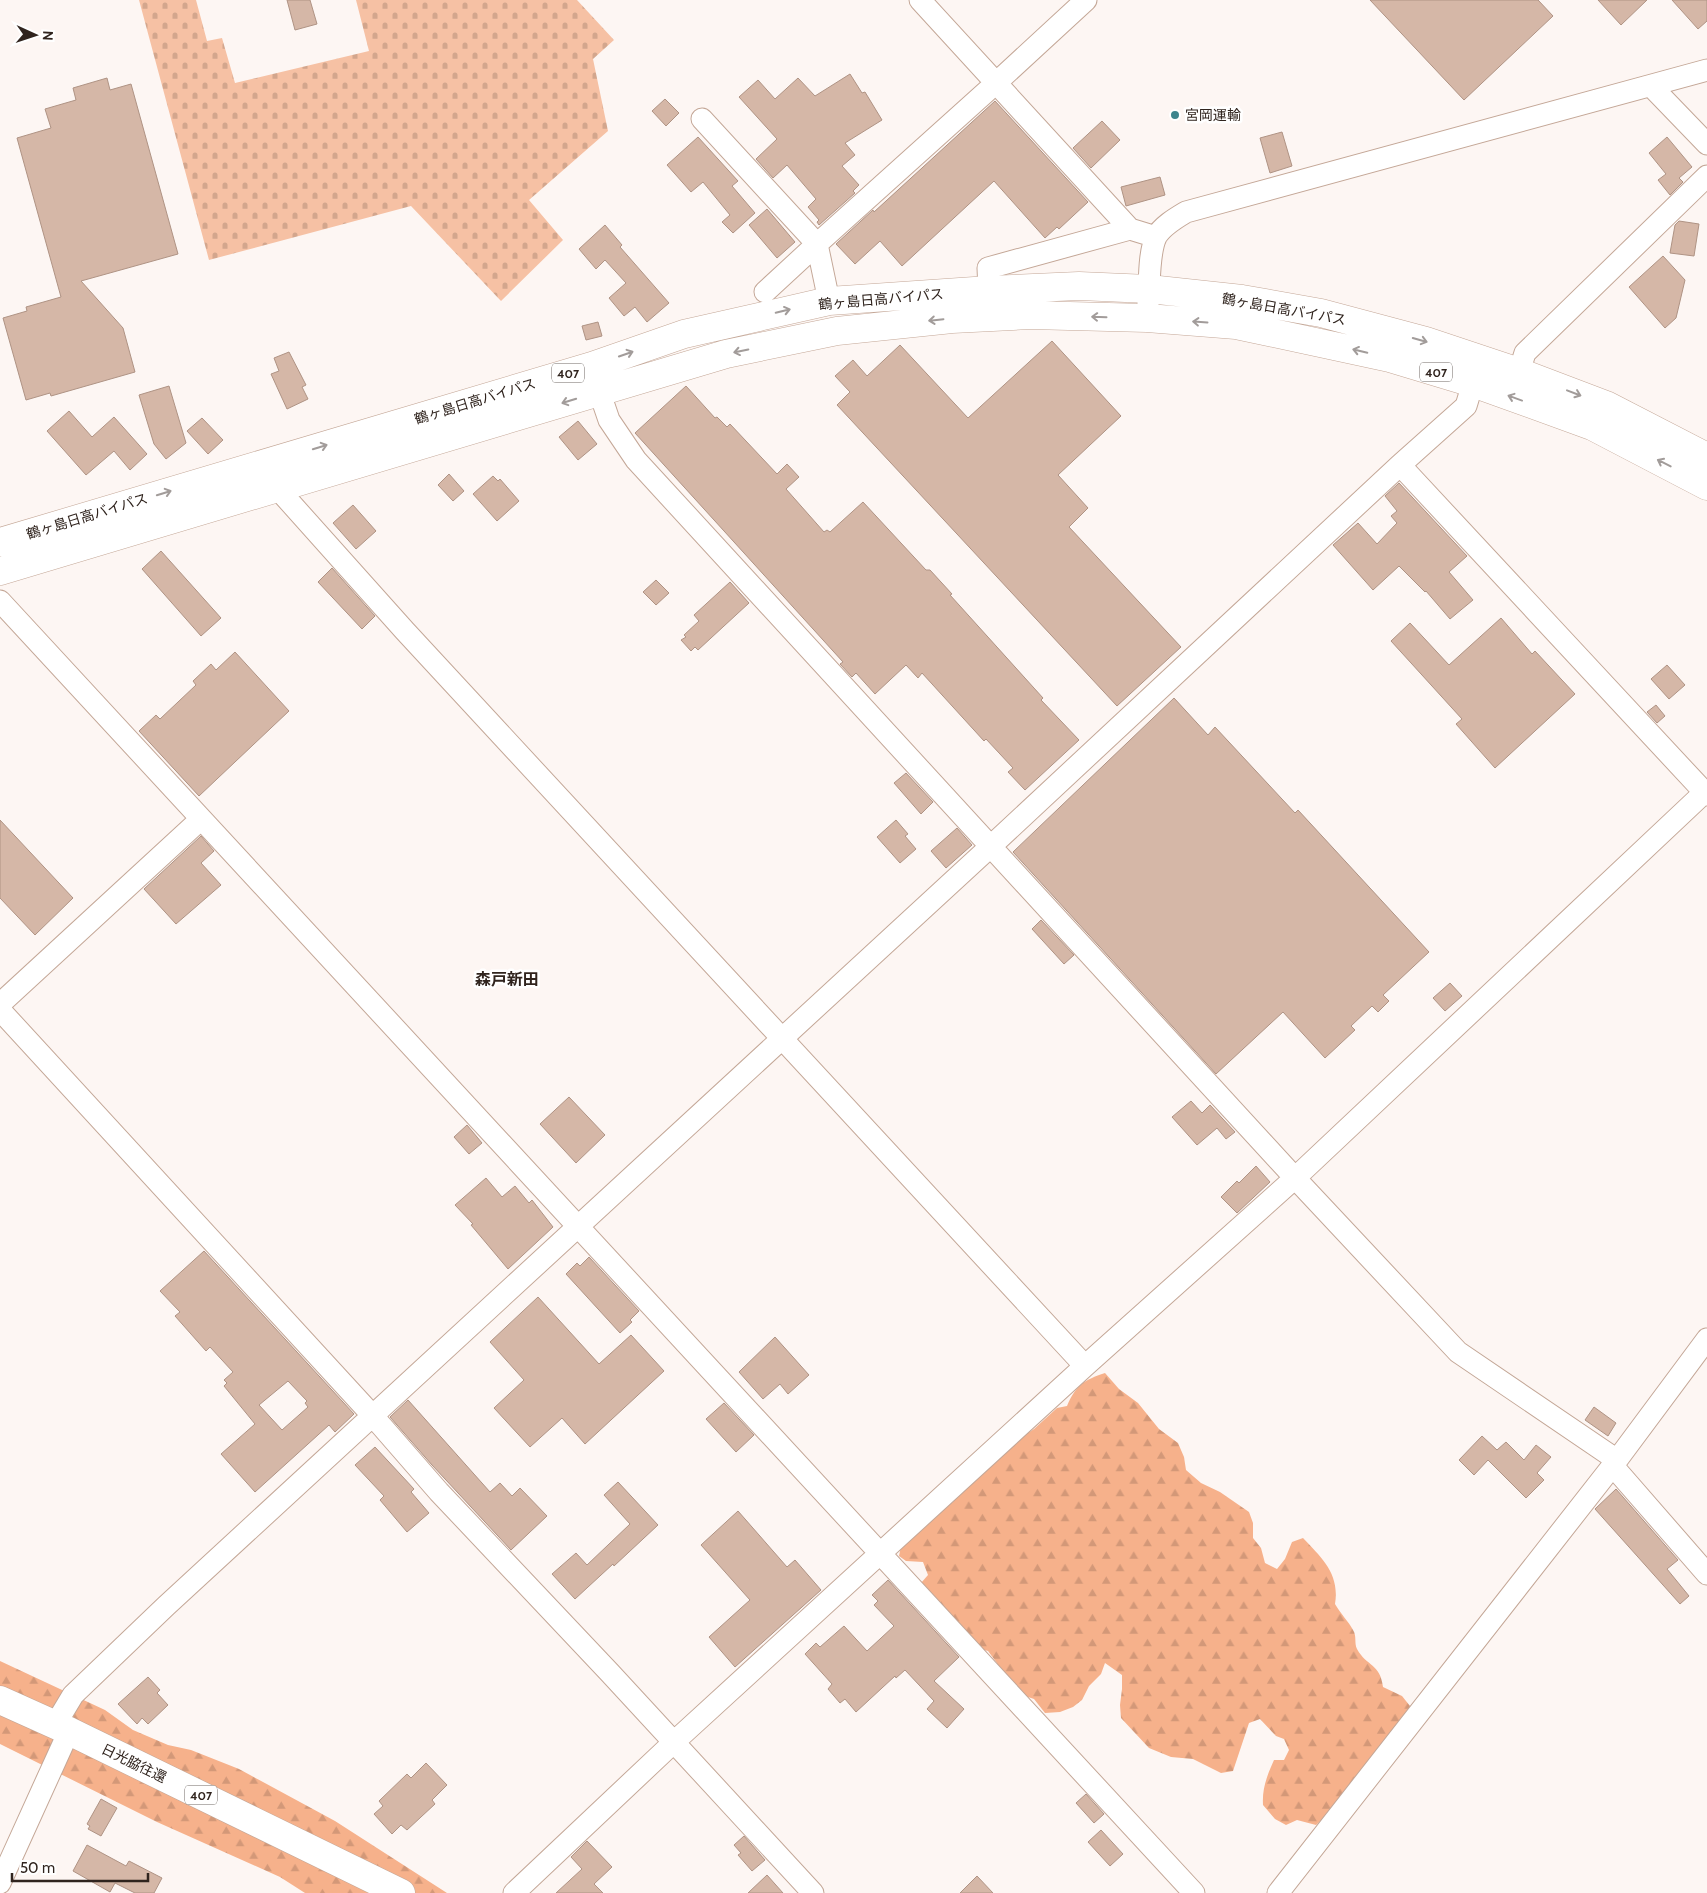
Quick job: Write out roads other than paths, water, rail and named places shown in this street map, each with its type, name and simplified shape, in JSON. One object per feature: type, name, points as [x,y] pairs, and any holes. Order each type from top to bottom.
[{"type":"highway","name":"鶴ヶ島日高バイパス","points":[[0,542],[592,366],[684,334],[829,301],[989,290],[1079,286],[1150,289],[1242,299],[1321,313],[1426,341],[1519,372],[1606,405],[1707,457]]},
{"type":"highway","name":"鶴ヶ島日高バイパス","points":[[0,570],[278,489],[726,354],[836,331],[952,319],[1020,315],[1147,318],[1236,325],[1390,358],[1473,383],[1592,426],[1707,486]]},
{"type":"highway","name":"日光脇往還","points":[[0,1700],[62,1728],[401,1893]]},
{"type":"street","points":[[920,0],[1130,228],[1156,237]]},
{"type":"street","points":[[765,292],[1086,0]]},
{"type":"street","points":[[1147,318],[1152,254],[1156,237],[1169,222],[1186,212],[1707,70]]},
{"type":"street","points":[[1651,86],[1707,144]]},
{"type":"street","points":[[702,119],[817,244],[829,301]]},
{"type":"street","points":[[1519,372],[1525,353],[1707,176]]},
{"type":"street","points":[[989,290],[988,268],[1130,228]]},
{"type":"street","points":[[592,366],[609,420],[636,460],[1295,1178],[1458,1352],[1614,1463],[1707,1574]]},
{"type":"street","points":[[0,1883],[62,1728],[73,1695],[166,1606],[1466,406],[1473,383]]},
{"type":"street","points":[[514,1893],[674,1742],[1085,1366],[1295,1178],[1706,793],[1400,465]]},
{"type":"street","points":[[278,489],[405,631],[1085,1366]]},
{"type":"street","points":[[0,601],[1194,1893]]},
{"type":"street","points":[[0,1004],[201,819]]},
{"type":"street","points":[[0,1010],[440,1492],[813,1893]]},
{"type":"street","points":[[1278,1893],[1614,1463],[1707,1339]]},
{"type":"place","name":"宮岡運輸","points":[[1175,115]]},
{"type":"district","name":"森戸新田","points":[[507,979]]}]
